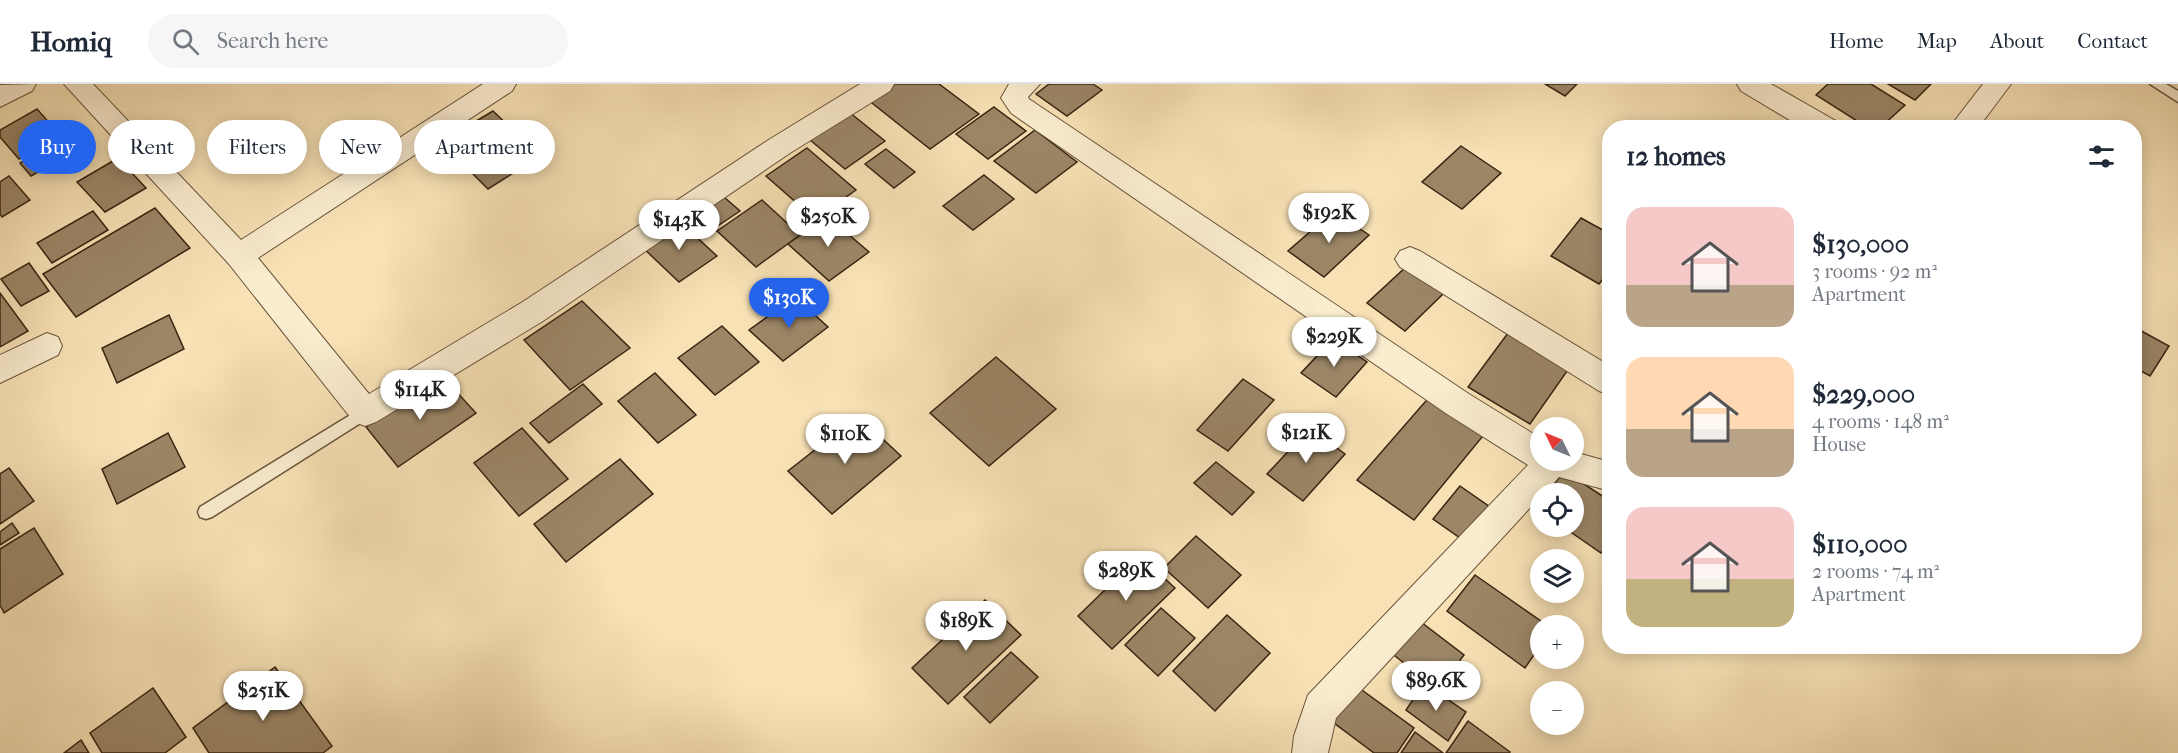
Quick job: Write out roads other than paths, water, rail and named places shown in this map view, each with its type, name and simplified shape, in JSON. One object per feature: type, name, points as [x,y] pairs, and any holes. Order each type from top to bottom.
[{"type":"street","points":[[0,97],[23,84]]},
{"type":"street","points":[[77,84],[239,256],[365,412],[532,312],[780,146],[881,84]]},
{"type":"street","points":[[239,256],[503,84]]},
{"type":"street","points":[[1027,84],[1014,98],[1020,106],[1458,404],[1530,448]]},
{"type":"street","points":[[1750,84],[1812,120]]},
{"type":"street","points":[[1969,120],[1998,84]]},
{"type":"street","points":[[1410,259],[1602,376]]},
{"type":"street","points":[[0,370],[47,346]]},
{"type":"street","points":[[1584,470],[1602,475]]},
{"type":"street","points":[[1310,753],[1312,736],[1321,708],[1536,471]]},
{"type":"lane","points":[[2156,84],[2178,97]]},
{"type":"lane","points":[[206,512],[365,412]]}]
